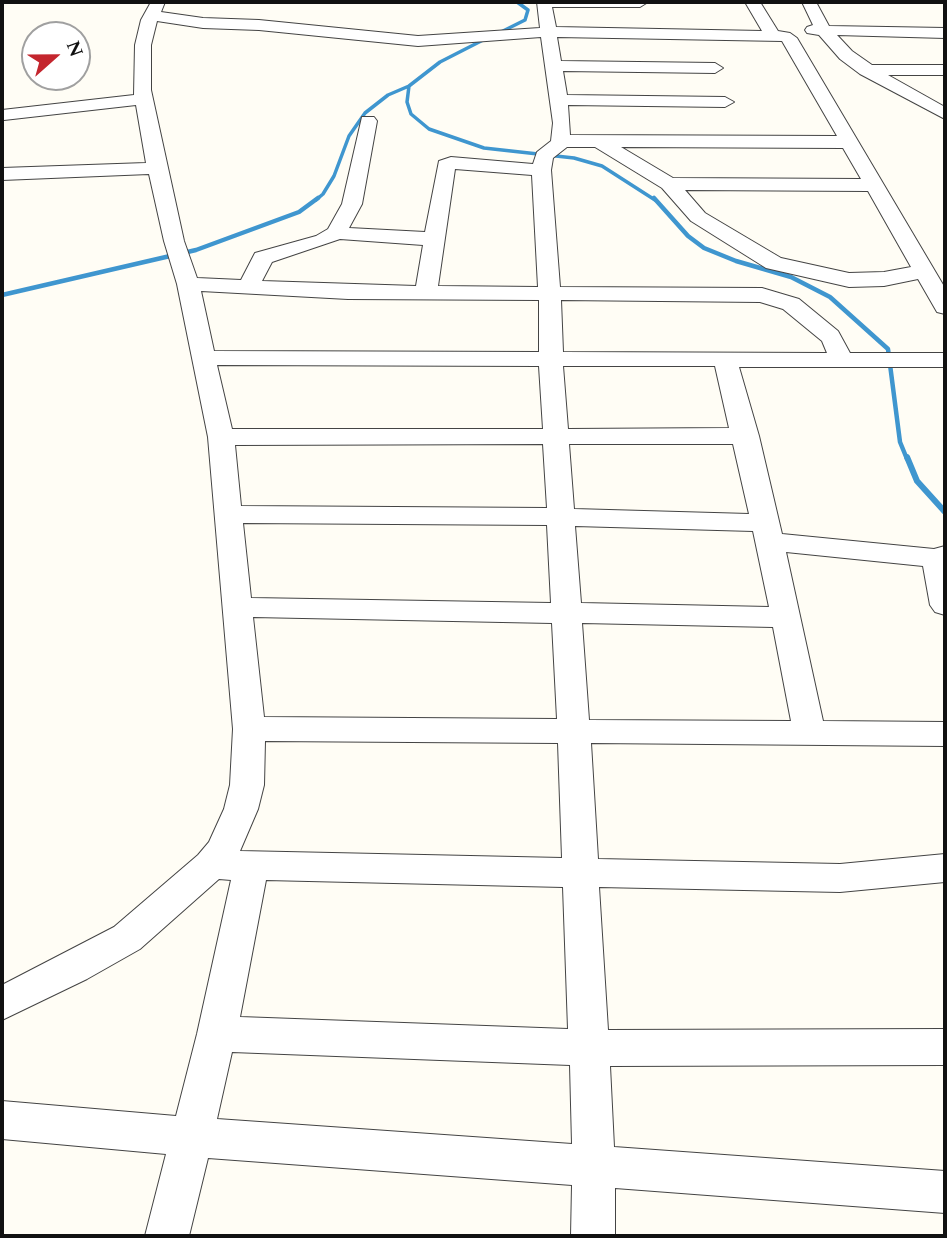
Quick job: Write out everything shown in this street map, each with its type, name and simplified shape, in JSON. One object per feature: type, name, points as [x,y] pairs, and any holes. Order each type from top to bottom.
[{"type":"street","points":[[561,141],[561,100],[544,2],[640,2]]},
{"type":"street","points":[[753,2],[770,31],[789,38],[945,307]]},
{"type":"street","points":[[809,2],[824,31],[846,55],[866,70],[945,114]]},
{"type":"street","points":[[2,1003],[74,968],[127,938],[211,866],[235,827],[247,785],[249,729],[221,437],[205,358],[157,168],[143,94],[142,45],[154,9],[203,23],[418,41],[549,32],[945,33]]},
{"type":"street","points":[[703,33],[730,122]]},
{"type":"street","points":[[555,66],[715,68]]},
{"type":"street","points":[[866,70],[945,69]]},
{"type":"street","points":[[3,111],[143,94]]},
{"type":"street","points":[[561,100],[730,122],[850,142]]},
{"type":"street","points":[[919,101],[945,102]]},
{"type":"street","points":[[247,289],[263,258],[323,240],[335,233],[352,204],[369,121]]},
{"type":"street","points":[[593,1236],[594,1166],[574,730],[541,170],[544,156],[561,141],[600,142],[730,122]]},
{"type":"street","points":[[600,142],[669,184],[698,217],[774,263],[849,279],[884,279],[923,271]]},
{"type":"street","points":[[426,292],[447,164],[541,170]]},
{"type":"street","points":[[2,174],[157,168]]},
{"type":"street","points":[[669,184],[872,185]]},
{"type":"street","points":[[335,233],[435,239]]},
{"type":"street","points":[[181,262],[247,289],[773,297],[791,304],[830,336],[841,360]]},
{"type":"street","points":[[205,358],[945,360]]},
{"type":"street","points":[[725,360],[768,532],[809,731]]},
{"type":"street","points":[[221,437],[746,436]]},
{"type":"street","points":[[229,513],[560,517],[768,532],[940,557],[945,605]]},
{"type":"street","points":[[236,607],[785,617]]},
{"type":"street","points":[[249,729],[945,734]]},
{"type":"street","points":[[211,866],[854,878],[945,868]]},
{"type":"street","points":[[167,1236],[217,1034],[251,867]]},
{"type":"street","points":[[217,1034],[589,1048],[945,1047]]},
{"type":"street","points":[[2,1120],[191,1137],[945,1192]]},
{"type":"waterway","points":[[497,34],[525,20],[528,10],[517,2]]},
{"type":"waterway","points":[[409,86],[440,62],[487,38]]},
{"type":"waterway","points":[[316,200],[334,176],[349,136],[365,113],[388,95],[409,86]]},
{"type":"waterway","points":[[409,86],[407,102],[411,114],[429,129],[484,148],[574,158],[602,166],[655,200]]},
{"type":"waterway","points":[[2,295],[196,250],[299,212],[318,198]]},
{"type":"waterway","points":[[654,198],[688,236],[704,248],[736,261],[791,277],[830,297],[888,349],[900,442],[907,459]]},
{"type":"waterway","points":[[907,457],[917,481],[945,512]]}]
